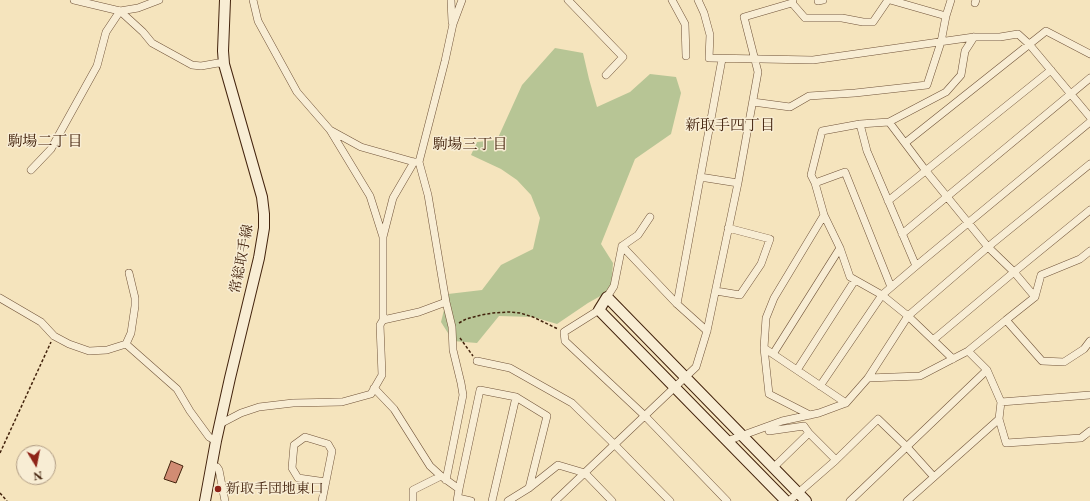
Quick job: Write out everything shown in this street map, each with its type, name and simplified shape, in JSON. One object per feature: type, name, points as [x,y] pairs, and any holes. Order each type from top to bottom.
[{"type":"street","points":[[74,0],[120,11],[138,8],[152,4],[159,0]]},
{"type":"street","name":"常総取手線","points":[[205,501],[216,441],[259,258],[264,228],[262,197],[224,64],[223,51],[225,0]]},
{"type":"street","points":[[253,0],[258,21],[297,92],[330,130],[370,196],[383,237]]},
{"type":"street","points":[[451,0],[453,24]]},
{"type":"street","points":[[220,424],[241,413],[259,408],[294,403],[342,402],[371,394],[382,375],[380,325],[382,320],[383,237],[393,198],[416,162],[445,61],[453,24],[462,0]]},
{"type":"street","points":[[568,0],[623,57],[606,76]]},
{"type":"street","points":[[672,0],[685,24],[686,56]]},
{"type":"street","points":[[698,0],[704,13],[710,35],[709,58],[813,60],[974,37],[1000,37],[1018,34],[1029,44],[1090,117]]},
{"type":"street","points":[[818,0],[823,0]]},
{"type":"street","points":[[556,501],[696,367],[707,331],[716,291],[738,183],[758,72],[744,17],[792,1],[805,18],[842,18],[863,22],[874,22],[889,0],[946,16]]},
{"type":"street","points":[[753,102],[790,107],[809,96],[855,93],[927,85],[941,42],[951,0]]},
{"type":"street","points":[[120,11],[143,32],[152,43],[192,65],[201,66],[218,63],[224,64]]},
{"type":"street","points":[[31,170],[51,149],[97,66],[106,32],[120,11]]},
{"type":"street","points":[[905,143],[1046,31],[1090,54]]},
{"type":"street","points":[[953,358],[908,316],[882,295],[850,277],[840,248],[824,215],[815,183],[811,175],[822,131],[860,124],[889,122],[946,92],[961,75],[965,51],[974,37]]},
{"type":"street","points":[[677,304],[722,59]]},
{"type":"street","points":[[888,201],[1051,70]]},
{"type":"street","points":[[902,234],[1090,78]]},
{"type":"street","points":[[889,122],[926,171],[988,247],[1014,272],[1036,297]]},
{"type":"street","points":[[820,386],[882,295],[1090,122]]},
{"type":"street","points":[[860,124],[867,151],[916,266]]},
{"type":"street","points":[[330,130],[361,146],[416,162]]},
{"type":"street","points":[[416,162],[428,195],[446,302],[452,327],[452,350],[463,395],[444,478]]},
{"type":"street","points":[[727,441],[782,421],[810,415],[846,404],[868,378],[908,316],[988,247],[1090,164]]},
{"type":"street","points":[[815,183],[845,172],[891,287]]},
{"type":"street","points":[[700,177],[738,183]]},
{"type":"street","points":[[933,340],[1090,210]]},
{"type":"street","points":[[810,415],[769,394],[764,348],[766,318],[774,298],[824,215]]},
{"type":"street","points":[[650,217],[638,235],[622,246],[614,286],[599,310],[564,332],[565,341],[645,416],[727,501]]},
{"type":"street","points":[[716,291],[740,295],[761,264],[770,239],[728,228]]},
{"type":"street","points":[[622,246],[677,304],[707,331]]},
{"type":"street","points":[[773,354],[840,248]]},
{"type":"street","points":[[868,378],[920,376],[968,351],[1036,297],[1042,275],[1080,258],[1090,251]]},
{"type":"street","points":[[0,298],[41,322],[54,336],[69,344],[89,351],[107,350],[126,344],[131,333],[135,298],[129,273]]},
{"type":"street","points":[[797,370],[855,280]]},
{"type":"street","points":[[607,297],[806,501]]},
{"type":"street","points":[[382,320],[419,312],[446,302]]},
{"type":"street","points":[[599,310],[788,501],[836,460],[878,419],[907,447],[934,477]]},
{"type":"street","points":[[1006,320],[1042,361],[1064,362],[1090,344]]},
{"type":"street","points":[[126,344],[177,389],[190,411],[209,437],[216,441]]},
{"type":"street","points":[[764,348],[846,404]]},
{"type":"street","points":[[968,351],[987,370],[1002,402],[999,420],[1006,443],[1081,438],[1090,431]]},
{"type":"street","points":[[477,361],[510,368],[572,403],[670,501]]},
{"type":"street","points":[[850,501],[987,370]]},
{"type":"street","points":[[374,388],[394,409],[430,466],[459,489]]},
{"type":"street","points":[[471,501],[458,500],[480,390],[516,397],[547,416],[529,488]]},
{"type":"street","points":[[1002,402],[1090,395]]},
{"type":"street","points":[[492,501],[516,397]]},
{"type":"street","points":[[907,501],[999,420]]},
{"type":"street","points":[[769,431],[804,426],[836,460]]},
{"type":"street","points":[[773,468],[809,433]]},
{"type":"street","points":[[322,501],[326,482],[332,452],[328,444],[305,437],[294,445],[292,468],[298,478],[326,482]]},
{"type":"street","points":[[211,465],[217,467],[219,470],[225,501]]},
{"type":"street","points":[[508,501],[529,488],[558,465],[585,473],[612,501]]},
{"type":"street","points":[[413,501],[413,490],[444,478]]},
{"type":"path","points":[[477,361],[452,327],[466,319],[493,313],[520,313],[533,317],[564,332]]},
{"type":"path","points":[[0,453],[54,336]]},
{"type":"path","points":[[0,493],[7,501]]},
{"type":"green space","points":[[555,48],[583,53],[597,107],[630,92],[650,74],[676,77],[681,93],[671,134],[635,159],[601,244],[613,263],[611,290],[588,303],[557,324],[533,317],[499,316],[477,343],[453,341],[441,322],[448,294],[482,290],[501,265],[533,249],[540,218],[531,195],[517,180],[501,169],[471,155],[477,142],[497,140],[522,85]]},
{"type":"building","points":[[171,461],[183,466],[176,483],[164,479]]},
{"type":"place","name":"新取手団地東口","points":[[218,489]]},
{"type":"district","name":"新取手四丁目","points":[[730,126]]},
{"type":"district","name":"駒場二丁目","points":[[45,142]]},
{"type":"district","name":"駒場三丁目","points":[[470,145]]}]
